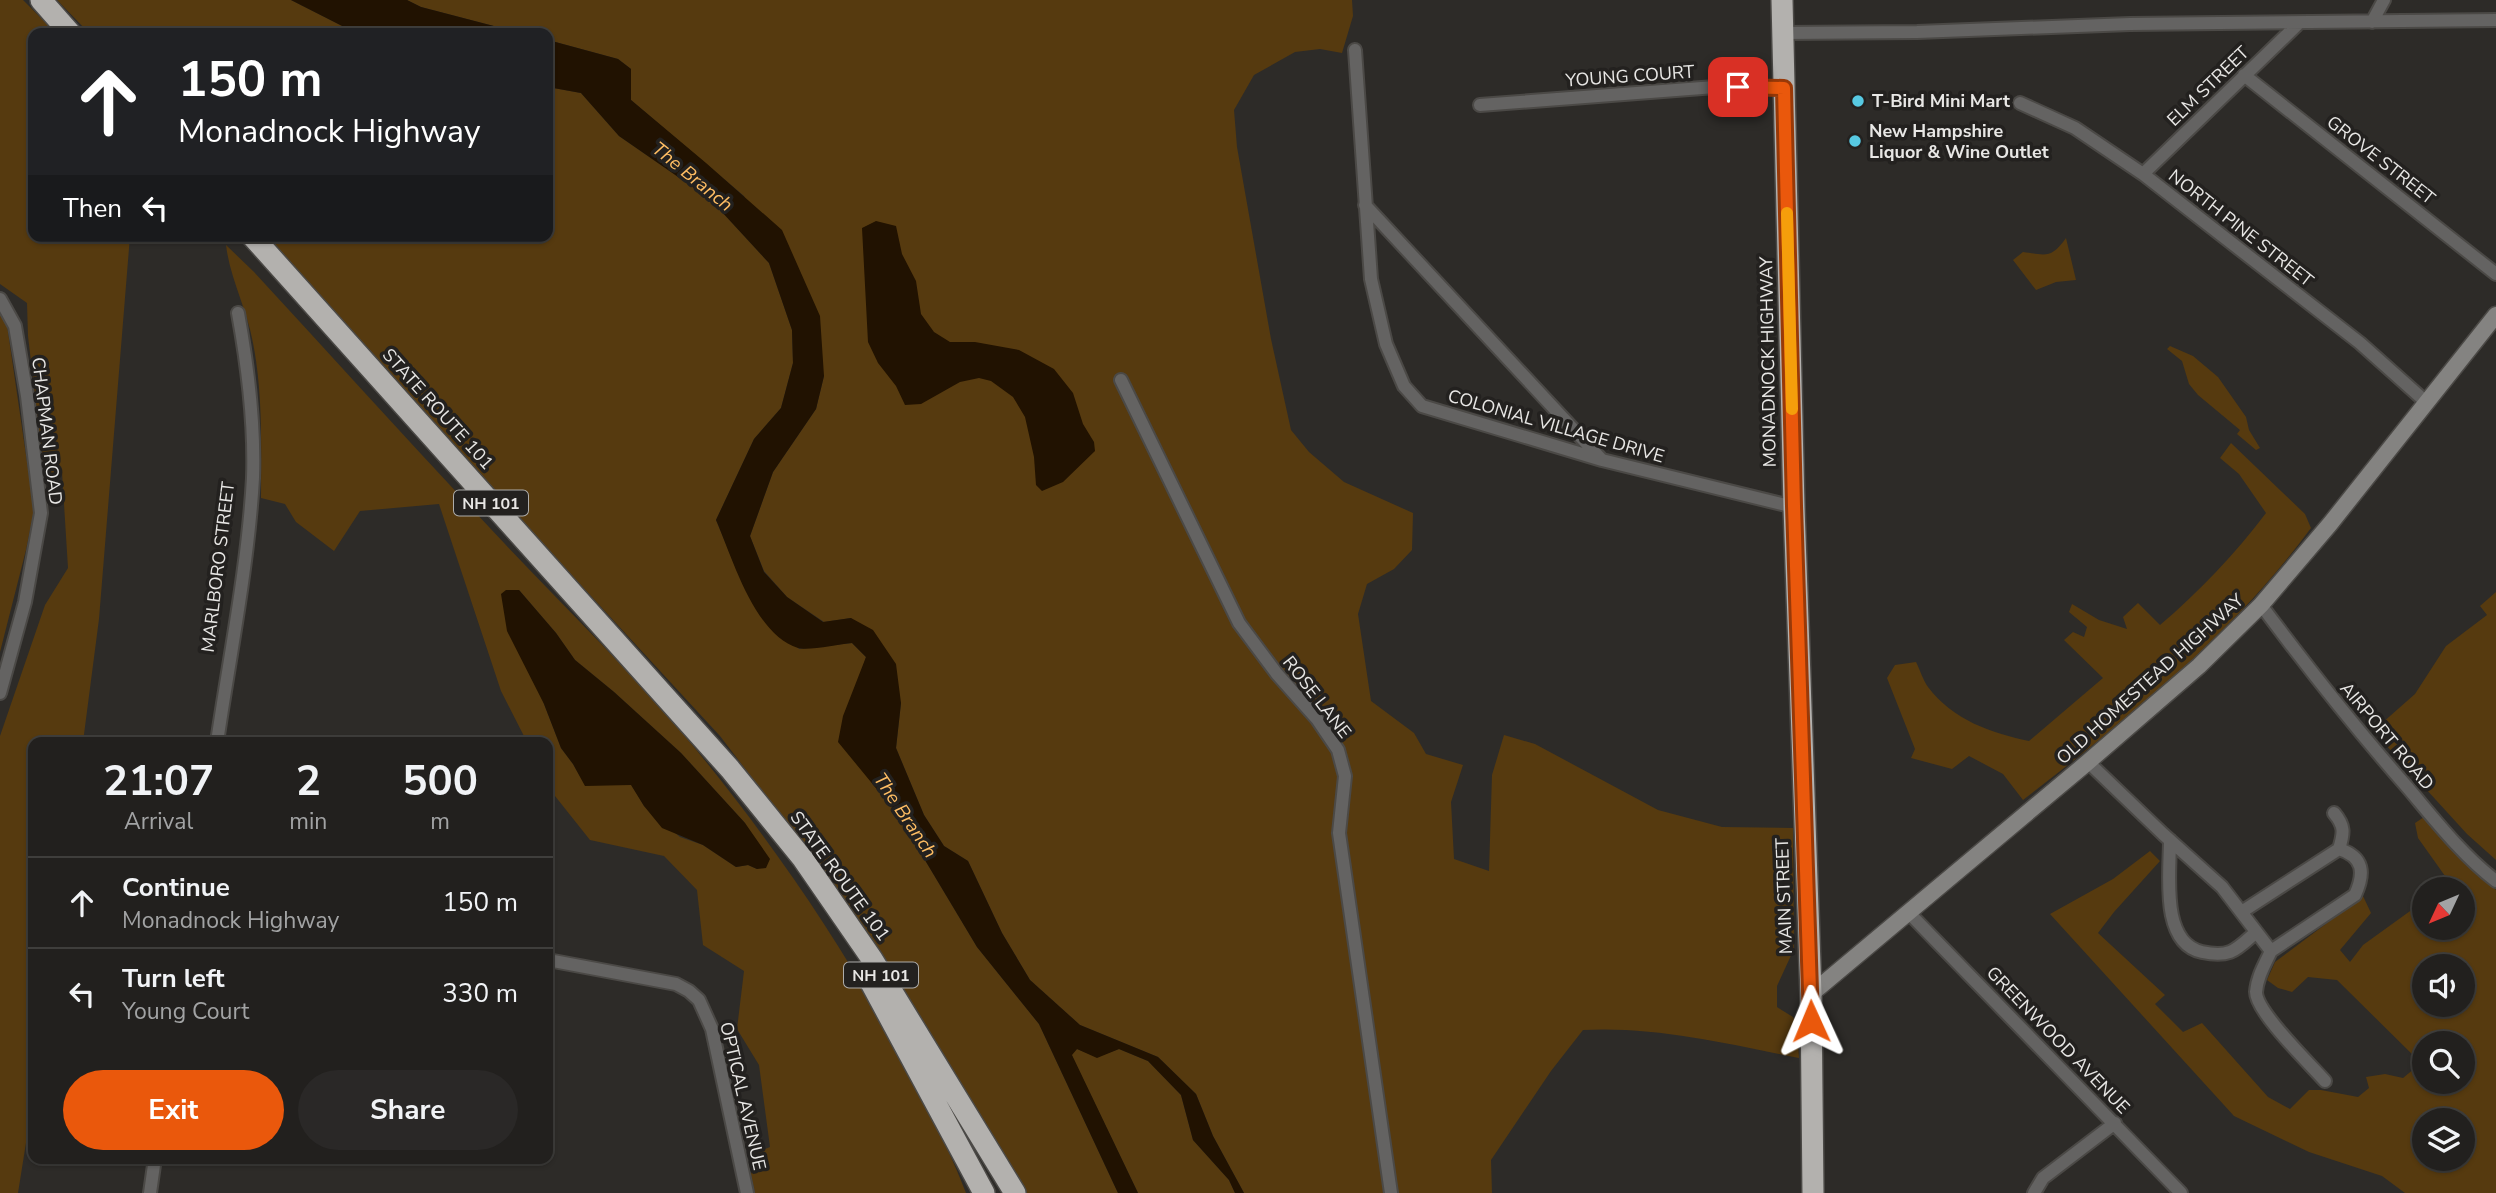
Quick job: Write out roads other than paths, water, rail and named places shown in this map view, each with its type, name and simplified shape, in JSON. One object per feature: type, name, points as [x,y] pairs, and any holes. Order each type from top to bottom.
[{"type":"highway","points":[[41,0],[66,28]]},
{"type":"highway","name":"MONADNOCK HIGHWAY","points":[[1782,0],[1800,723]]},
{"type":"highway","name":"STATE ROUTE 101","points":[[257,242],[730,769],[803,859],[872,959],[1015,1193]]},
{"type":"highway","name":"MAIN STREET","points":[[1800,723],[1811,994],[1813,1193]]},
{"type":"highway","name":"STATE ROUTE 101","points":[[730,769],[846,937],[984,1193]]},
{"type":"main road","name":"OLD HOMESTEAD HIGHWAY","points":[[1811,994],[2088,762],[2199,666],[2261,605],[2330,524],[2496,315]]},
{"type":"main road","points":[[956,1139],[974,1193]]},
{"type":"street","points":[[2372,22],[2384,0]]},
{"type":"street","points":[[1783,33],[1905,32],[2130,24],[2496,20]]},
{"type":"street","name":"ELM STREET","points":[[2143,174],[2299,23]]},
{"type":"street","name":"COLONIAL VILLAGE DRIVE","points":[[1355,50],[1371,279],[1386,344],[1404,386],[1422,406],[1602,460],[1794,506]]},
{"type":"street","name":"GROVE STREET","points":[[2244,75],[2496,274]]},
{"type":"street","name":"YOUNG COURT","points":[[1480,105],[1715,87],[1784,88]]},
{"type":"street","name":"NORTH PINE STREET","points":[[2020,103],[2075,128],[2143,174],[2360,343],[2426,402]]},
{"type":"street","points":[[1365,205],[1602,460]]},
{"type":"street","name":"CHAPMAN ROAD","points":[[0,299],[15,326],[27,396],[41,513],[25,602],[0,693]]},
{"type":"street","name":"MARLBORO STREET","points":[[218,737],[247,551],[253,476],[249,372],[238,313]]},
{"type":"street","name":"ROSE LANE","points":[[1121,380],[1239,622],[1277,674],[1317,719],[1338,750],[1345,776],[1339,833],[1391,1193]]},
{"type":"street","name":"AIRPORT ROAD","points":[[2261,605],[2343,713],[2440,826],[2496,881]]},
{"type":"street","points":[[2088,762],[2222,887],[2271,951]]},
{"type":"street","points":[[2243,911],[2339,849],[2344,825],[2334,813]]},
{"type":"street","points":[[2170,840],[2170,906],[2177,932],[2184,944],[2219,956],[2232,953],[2255,933]]},
{"type":"street","points":[[2325,1081],[2262,1010],[2256,995],[2259,977],[2271,951],[2355,895],[2361,881],[2361,867],[2351,853],[2339,849]]},
{"type":"street","name":"GREENWOOD AVENUE","points":[[1909,912],[2181,1193]]},
{"type":"street","name":"OPTICAL AVENUE","points":[[553,961],[676,984],[689,990],[699,1000],[712,1030],[747,1193]]},
{"type":"street","points":[[2034,1193],[2043,1178],[2115,1123]]},
{"type":"street","points":[[150,1193],[154,1164]]},
{"type":"water","points":[[291,0],[407,0],[421,7],[502,28],[346,28]]},
{"type":"water","name":"The Branch","points":[[553,41],[618,59],[631,69],[631,100],[782,230],[820,316],[824,376],[816,409],[773,472],[750,536],[764,572],[787,597],[823,622],[851,618],[873,630],[896,664],[901,703],[896,748],[924,815],[944,846],[968,861],[1002,933],[1030,980],[1080,1025],[1158,1057],[1196,1094],[1213,1136],[1244,1193],[1235,1193],[1229,1180],[1193,1140],[1181,1095],[1148,1061],[1119,1049],[1097,1058],[1077,1049],[1072,1055],[1138,1193],[1118,1193],[1039,1024],[977,947],[898,815],[838,742],[843,716],[866,657],[852,643],[798,648],[769,628],[757,612],[716,520],[754,439],[781,408],[793,363],[792,330],[769,263],[710,199],[619,136],[581,93],[553,88]]},
{"type":"water","points":[[876,221],[896,226],[902,254],[916,281],[921,314],[934,332],[950,342],[975,342],[1019,350],[1054,369],[1073,393],[1083,424],[1094,442],[1095,451],[1063,482],[1042,491],[1036,485],[1034,457],[1025,417],[1013,397],[991,381],[979,378],[960,382],[921,404],[905,405],[868,342],[862,228]]},
{"type":"water","points":[[506,590],[519,590],[575,660],[681,753],[745,823],[770,859],[766,868],[757,869],[748,865],[736,867],[703,845],[662,828],[631,785],[585,786],[561,748],[544,704],[507,631],[501,594]]},
{"type":"place","name":"T-Bird Mini Mart","points":[[1858,101]]},
{"type":"place","name":"New Hampshire Liquor & Wine Outlet","points":[[1855,141]]}]
